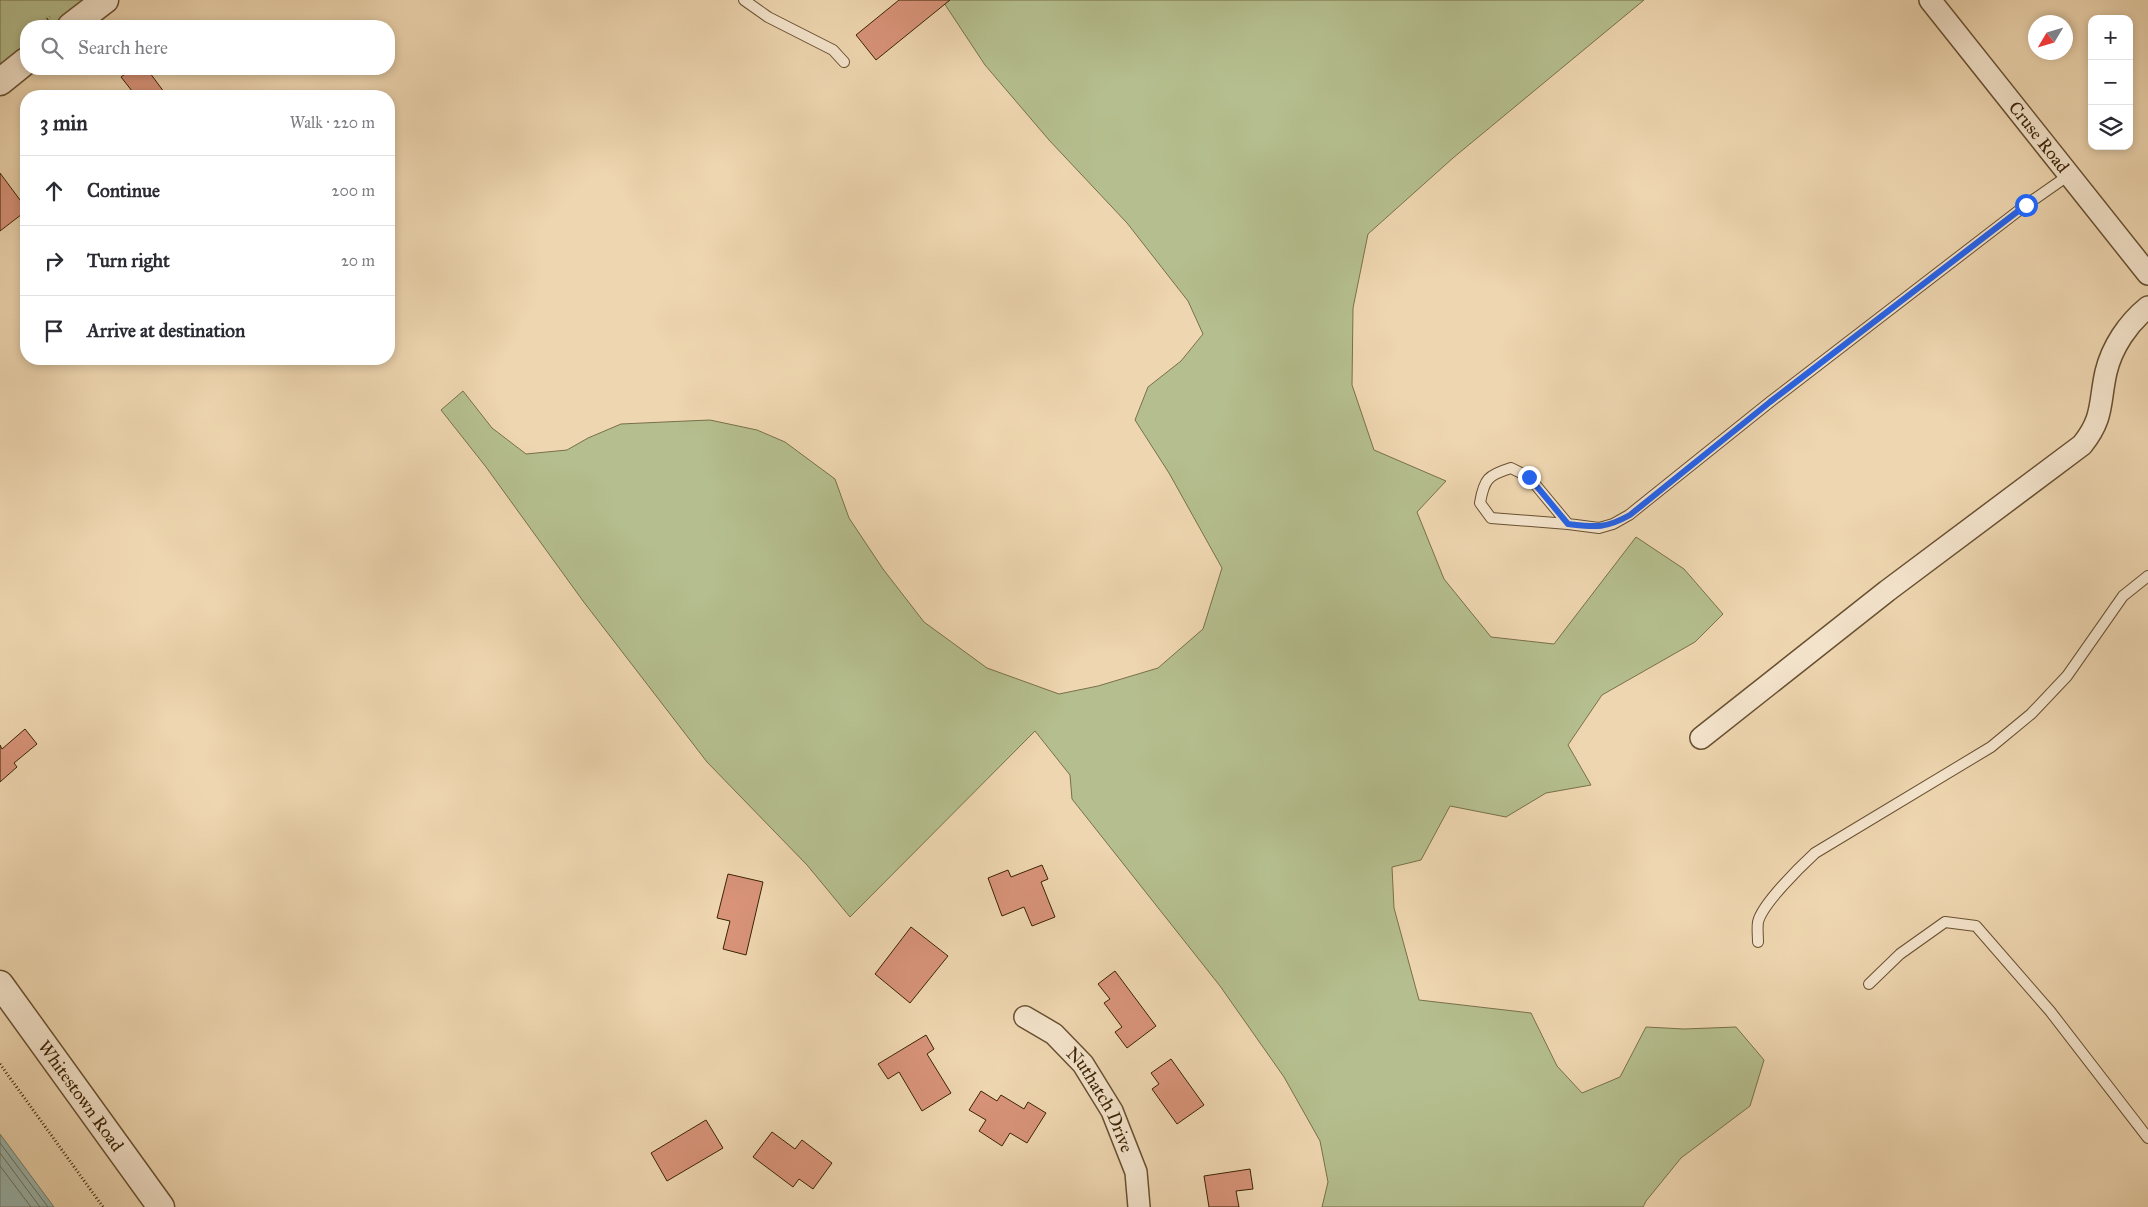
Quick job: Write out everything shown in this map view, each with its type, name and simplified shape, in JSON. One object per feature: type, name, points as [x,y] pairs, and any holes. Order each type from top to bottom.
[{"type":"street","points":[[80,20],[105,0]]},
{"type":"street","name":"Cruse Road","points":[[1930,0],[2148,274]]},
{"type":"street","points":[[0,82],[20,66]]},
{"type":"street","points":[[1701,738],[1887,591],[2082,445],[2094,431],[2103,397],[2106,372],[2117,345],[2129,326],[2148,307]]},
{"type":"street","name":"Whitestown Road","points":[[0,984],[161,1207]]},
{"type":"street","name":"Nuthatch Drive","points":[[1025,1017],[1054,1034],[1083,1064],[1107,1103],[1121,1131],[1136,1172],[1139,1207]]},
{"type":"lane","points":[[744,0],[768,17],[833,50],[844,62]]},
{"type":"lane","points":[[1568,524],[1529,477],[1511,468],[1494,474],[1483,484],[1480,503],[1491,518],[1599,528],[1613,524],[1630,515],[1770,402],[2026,205],[2069,175]]},
{"type":"lane","points":[[1758,942],[1758,922],[1768,905],[1795,872],[1815,853],[1990,747],[2031,714],[2067,676],[2123,596],[2148,576]]},
{"type":"lane","points":[[1869,984],[1900,954],[1945,922],[1976,926],[2050,1011],[2148,1138]]},
{"type":"path","points":[[0,1064],[103,1207]]},
{"type":"green space","points":[[0,0],[85,0],[60,20],[20,20],[20,52],[0,68]]},
{"type":"green space","points":[[942,0],[1644,0],[1453,158],[1368,234],[1353,308],[1352,385],[1374,450],[1446,481],[1417,512],[1444,579],[1491,637],[1554,644],[1636,537],[1684,569],[1723,614],[1695,642],[1602,695],[1568,745],[1591,785],[1546,793],[1506,817],[1450,806],[1421,860],[1392,867],[1394,908],[1419,1000],[1531,1013],[1557,1066],[1582,1093],[1620,1077],[1646,1027],[1684,1029],[1736,1027],[1764,1060],[1750,1106],[1681,1158],[1643,1207],[1322,1207],[1328,1182],[1320,1141],[1284,1077],[1220,986],[1072,799],[1070,775],[1035,731],[850,917],[807,865],[707,762],[583,601],[486,467],[441,410],[463,391],[492,428],[526,454],[567,450],[588,438],[621,424],[710,420],[757,430],[785,442],[835,479],[849,518],[883,569],[924,622],[987,668],[1059,694],[1098,686],[1158,668],[1203,629],[1222,568],[1169,473],[1135,420],[1148,387],[1181,361],[1203,334],[1188,301],[1127,223],[1049,140],[985,65]]},
{"type":"water","points":[[0,1134],[54,1207],[0,1207]]},
{"type":"building","points":[[899,0],[950,0],[876,60],[856,35]]},
{"type":"building","points":[[124,75],[151,75],[163,90],[131,90],[121,77]]},
{"type":"building","points":[[0,173],[20,200],[20,216],[0,231]]},
{"type":"building","points":[[25,729],[37,744],[14,763],[17,767],[0,782],[0,745],[2,749]]},
{"type":"building","points":[[1042,865],[1048,879],[1041,882],[1055,917],[1032,926],[1024,907],[1002,916],[988,878],[1008,870],[1011,877]]},
{"type":"building","points":[[728,874],[763,882],[746,955],[723,949],[730,921],[717,918]]},
{"type":"building","points":[[911,927],[948,956],[910,1003],[875,974]]},
{"type":"building","points":[[1115,971],[1156,1026],[1127,1048],[1115,1032],[1122,1027],[1104,1003],[1110,999],[1098,984]]},
{"type":"building","points":[[926,1035],[934,1049],[927,1054],[951,1093],[922,1111],[899,1072],[888,1079],[878,1064]]},
{"type":"building","points":[[1171,1059],[1204,1105],[1177,1124],[1152,1089],[1159,1084],[1151,1073]]},
{"type":"building","points":[[981,1091],[997,1101],[1001,1095],[1024,1109],[1028,1102],[1046,1113],[1027,1143],[1010,1133],[1002,1146],[979,1131],[986,1120],[969,1110]]},
{"type":"building","points":[[706,1120],[723,1148],[667,1181],[651,1153]]},
{"type":"building","points":[[772,1132],[795,1149],[802,1140],[832,1163],[813,1189],[799,1179],[793,1187],[753,1157]]},
{"type":"building","points":[[1250,1169],[1253,1189],[1236,1191],[1239,1207],[1209,1207],[1204,1176]]},
{"type":"route","points":[[1529,477],[1568,524],[1599,528],[1613,524],[1630,515],[1770,402],[2026,205]]}]
